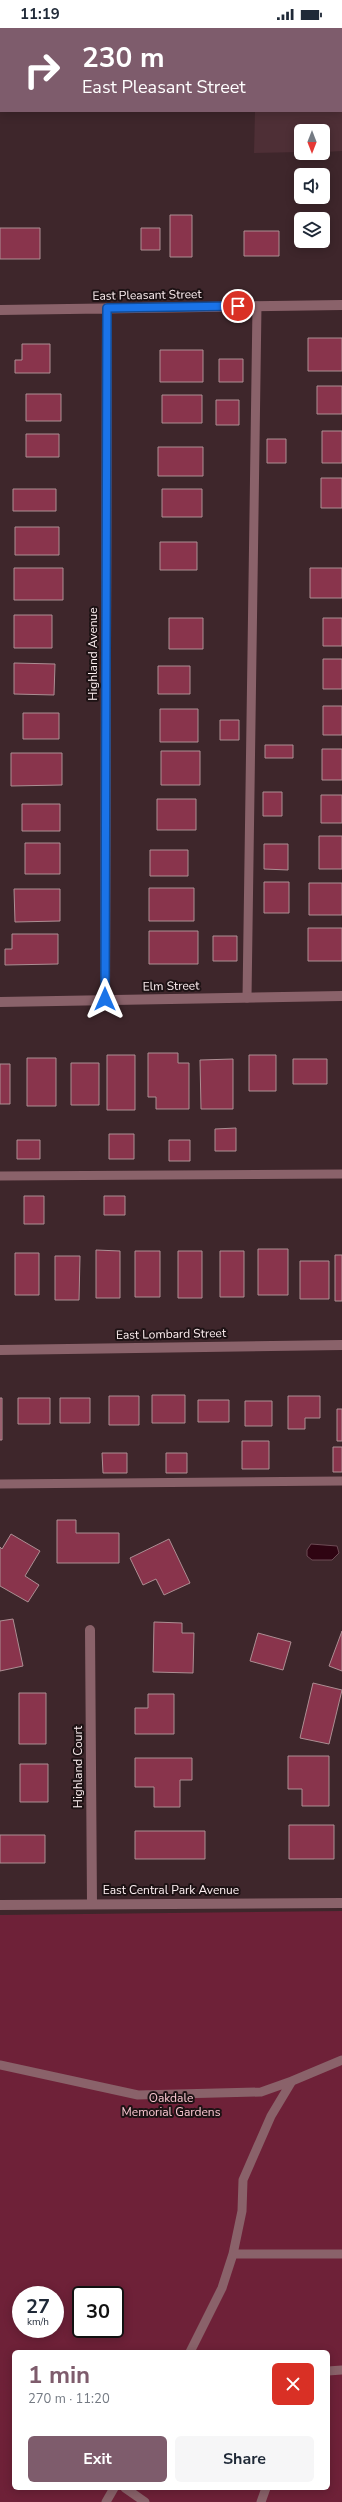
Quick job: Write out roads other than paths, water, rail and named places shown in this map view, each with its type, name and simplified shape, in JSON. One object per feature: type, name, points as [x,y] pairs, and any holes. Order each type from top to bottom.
[{"type":"street","name":"East Pleasant Street","points":[[0,310],[342,304]]},
{"type":"street","name":"Highland Avenue","points":[[105,999],[107,308]]},
{"type":"street","name":"Elm Street","points":[[0,1002],[342,996]]},
{"type":"street","name":"East Lombard Street","points":[[0,1350],[342,1345]]},
{"type":"street","name":"Highland Court","points":[[90,1630],[92,1904]]},
{"type":"street","name":"East Central Park Avenue","points":[[0,1905],[342,1903]]},
{"type":"lane","points":[[247,998],[257,306]]},
{"type":"lane","points":[[0,1176],[342,1174]]},
{"type":"lane","points":[[0,1484],[342,1481]]},
{"type":"lane","points":[[0,2065],[138,2095],[261,2092],[342,2060]]},
{"type":"lane","points":[[191,2350],[222,2288],[233,2254],[242,2212],[243,2180],[271,2116],[292,2081]]},
{"type":"lane","points":[[233,2254],[342,2254]]},
{"type":"lane","points":[[330,2371],[342,2370]]},
{"type":"lane","points":[[106,2502],[113,2490]]},
{"type":"lane","points":[[128,2490],[145,2502]]},
{"type":"lane","points":[[261,2502],[265,2490]]},
{"type":"park label","name":"Oakdale Memorial Gardens","points":[[171,2105]]}]
